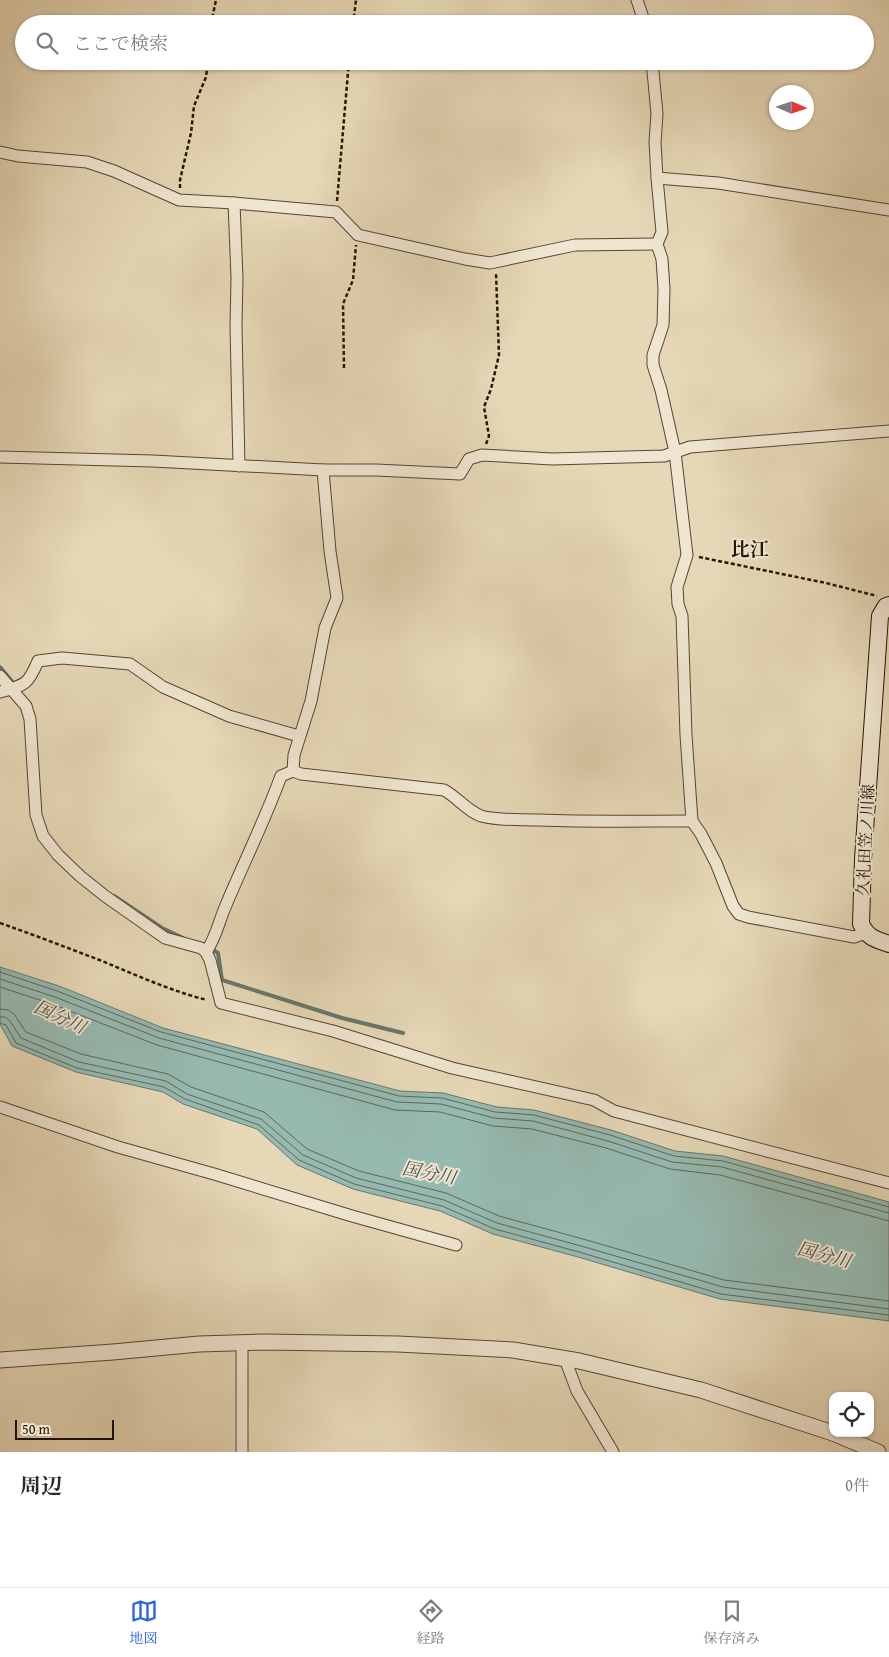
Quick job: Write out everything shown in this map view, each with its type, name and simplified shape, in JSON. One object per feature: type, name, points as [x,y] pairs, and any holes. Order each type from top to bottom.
[{"type":"main road","name":"久礼田笠ノ川線","points":[[866,933],[862,924],[863,859],[880,616],[888,605]]},
{"type":"main road","points":[[866,933],[872,938],[889,944]]},
{"type":"street","points":[[637,0],[642,15]]},
{"type":"street","points":[[653,70],[657,114],[655,142],[657,178],[662,232],[657,244],[662,259],[664,289],[663,325],[653,355],[653,365],[675,452],[687,555],[678,587],[678,604],[682,616],[686,735],[692,821],[716,863],[733,906],[740,914],[854,937],[866,933]]},
{"type":"street","points":[[0,152],[18,156],[87,162],[114,171],[179,200],[336,212],[358,235],[490,263],[575,245],[657,244]]},
{"type":"street","points":[[657,178],[718,183],[889,210]]},
{"type":"street","points":[[234,203],[237,278],[236,326],[239,466]]},
{"type":"street","points":[[0,457],[460,474],[469,459],[482,455],[552,459],[664,456],[690,447],[889,431]]},
{"type":"street","points":[[293,771],[294,755],[311,701],[325,628],[337,598],[330,551],[323,470]]},
{"type":"street","points":[[12,688],[31,678],[38,661],[62,658],[130,664],[163,687],[229,716],[299,736]]},
{"type":"street","points":[[0,676],[26,706],[30,719],[36,815],[43,836],[58,855],[105,896],[165,938],[208,949]]},
{"type":"street","points":[[692,821],[558,821],[492,818],[470,810],[453,795],[444,790],[300,774],[293,771],[281,776],[208,949],[221,1003],[333,1032],[452,1068],[594,1100],[614,1111],[889,1183]]},
{"type":"street","points":[[0,1107],[118,1148],[456,1245]]},
{"type":"street","points":[[242,1342],[242,1452]]},
{"type":"street","points":[[0,1360],[242,1342],[398,1344],[513,1350],[565,1359],[702,1390],[829,1432]]},
{"type":"street","points":[[565,1359],[577,1391],[613,1452]]},
{"type":"street","points":[[842,1437],[878,1452]]},
{"type":"path","points":[[213,15],[216,0]]},
{"type":"path","points":[[354,15],[356,0]]},
{"type":"path","points":[[179,200],[180,180],[191,133],[194,106],[206,77],[207,70]]},
{"type":"path","points":[[336,212],[348,70]]},
{"type":"path","points":[[344,368],[343,304],[353,280],[357,234]]},
{"type":"path","points":[[482,455],[489,436],[484,407],[492,389],[499,355],[496,261]]},
{"type":"path","points":[[687,555],[826,583],[879,596],[888,605]]},
{"type":"path","points":[[0,923],[64,946],[144,979],[187,994],[221,1003]]},
{"type":"water","name":"国分川","points":[[0,967],[59,986],[163,1028],[400,1091],[443,1093],[497,1107],[534,1110],[611,1130],[675,1151],[723,1156],[889,1202],[889,1321],[720,1299],[493,1234],[440,1211],[353,1189],[297,1165],[257,1129],[183,1104],[163,1092],[76,1072],[12,1046],[0,1024]]},
{"type":"waterway","points":[[0,667],[15,685]]},
{"type":"waterway","points":[[114,896],[162,928],[183,938]]},
{"type":"waterway","points":[[210,948],[218,953],[222,980],[342,1018],[403,1033]]},
{"type":"district","name":"比江","points":[[750,549]]}]
